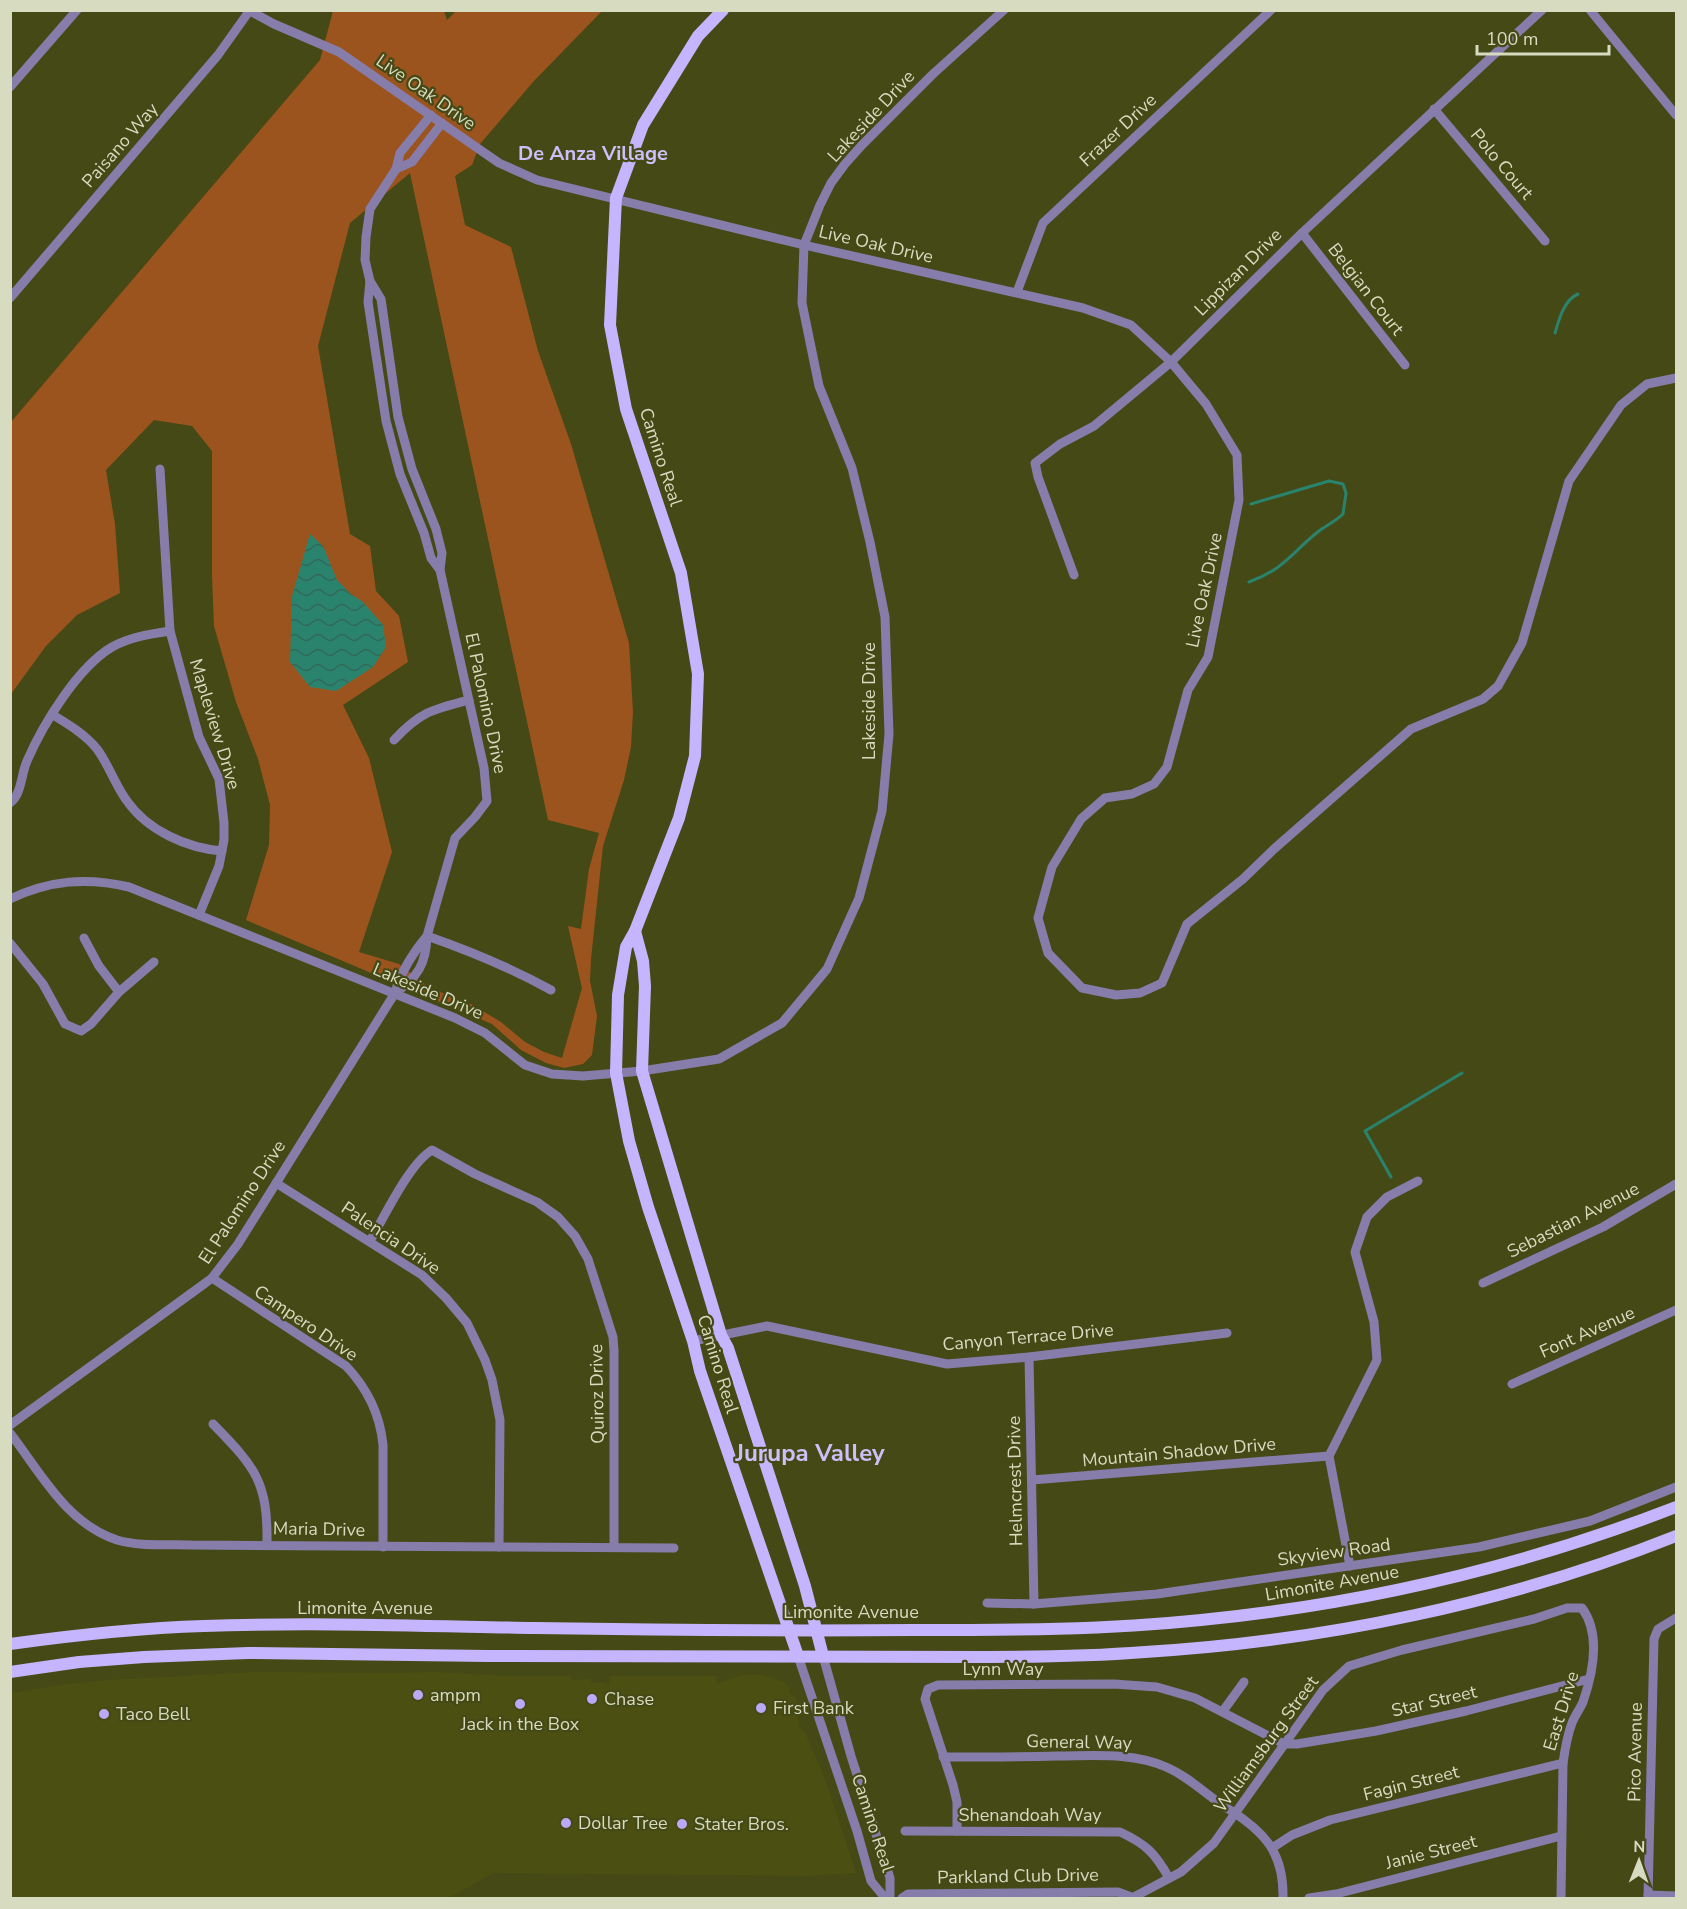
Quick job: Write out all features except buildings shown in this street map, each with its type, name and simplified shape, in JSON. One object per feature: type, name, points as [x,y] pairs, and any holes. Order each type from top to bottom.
[{"type":"main road","name":"Camino Real","points":[[723,10],[698,36],[643,125],[616,198],[610,325],[626,409],[681,573],[698,674],[695,756],[679,818],[636,931],[626,947],[618,995],[616,1073],[628,1141],[648,1207],[693,1341],[704,1382],[798,1656]]},
{"type":"main road","name":"Camino Real","points":[[636,931],[643,961],[645,986],[642,1071],[721,1335],[738,1377],[805,1586],[823,1656]]},
{"type":"main road","name":"Limonite Avenue","points":[[10,1644],[134,1630],[237,1625],[791,1631],[1043,1630],[1201,1620],[1274,1612],[1347,1600],[1473,1574],[1576,1544],[1677,1507]]},
{"type":"main road","points":[[10,1672],[79,1662],[248,1653],[488,1656],[1066,1656],[1167,1651],[1291,1637],[1401,1617],[1492,1596],[1596,1565],[1677,1536]]},
{"type":"street","points":[[10,87],[77,10]]},
{"type":"street","name":"Lakeside Drive","points":[[10,898],[53,883],[82,880],[129,887],[473,1026],[525,1065],[552,1074],[584,1076],[642,1071],[719,1059],[783,1023],[827,969],[859,898],[882,811],[889,734],[885,617],[852,468],[819,386],[802,303],[804,245],[831,183],[861,145],[933,74],[1004,10]]},
{"type":"street","name":"Frazer Drive","points":[[1017,292],[1043,222],[1271,10]]},
{"type":"street","name":"Lippizan Drive","points":[[1074,575],[1035,463],[1060,444],[1094,426],[1171,362],[1302,233],[1542,10]]},
{"type":"street","points":[[1590,10],[1675,109]]},
{"type":"street","name":"Live Oak Drive","points":[[250,11],[339,52],[499,163],[537,180],[804,245],[1083,308],[1131,326],[1171,362],[1206,404],[1237,455],[1239,500],[1208,657],[1188,690],[1167,767],[1154,784],[1132,794],[1105,798],[1081,819],[1052,867],[1038,918],[1048,953],[1082,988],[1116,995],[1140,993],[1162,983],[1187,924],[1243,879],[1411,729],[1484,699],[1498,686],[1522,643],[1569,481],[1621,405],[1647,384],[1677,378]]},
{"type":"street","name":"Paisano Way","points":[[10,298],[218,55],[250,11]]},
{"type":"street","name":"Polo Court","points":[[1434,110],[1545,241]]},
{"type":"street","name":"El Palomino Drive","points":[[395,993],[413,981],[426,954],[426,936],[455,838],[487,801],[484,768],[440,570],[442,554],[436,529],[412,469],[398,417],[381,299],[370,281],[366,260],[370,209],[396,169],[400,153],[431,115]]},
{"type":"street","name":"El Palomino Drive","points":[[396,169],[412,162],[442,123]]},
{"type":"street","points":[[405,146],[417,156]]},
{"type":"street","name":"Belgian Court","points":[[1302,233],[1405,365]]},
{"type":"street","name":"Mapleview Drive","points":[[160,469],[170,631],[199,737],[219,779],[224,823],[219,866],[199,915]]},
{"type":"street","points":[[10,803],[15,799],[32,750],[80,675],[113,646],[131,639],[170,631]]},
{"type":"street","points":[[394,740],[410,722],[432,710],[469,700]]},
{"type":"street","points":[[53,715],[79,732],[96,748],[127,801],[149,824],[180,841],[222,851]]},
{"type":"street","points":[[426,936],[473,952],[552,990]]},
{"type":"street","name":"El Palomino Drive","points":[[10,1425],[212,1278],[238,1244],[395,993],[400,975],[426,936]]},
{"type":"street","points":[[84,938],[99,966],[119,992]]},
{"type":"street","points":[[10,943],[43,984],[65,1024],[81,1031],[91,1024],[119,992],[154,962]]},
{"type":"street","points":[[411,958],[422,963]]},
{"type":"street","name":"Quiroz Drive","points":[[370,1241],[413,1168],[423,1155],[432,1150],[475,1174],[537,1202],[558,1217],[575,1236],[588,1259],[612,1337],[614,1352],[614,1548]]},
{"type":"street","points":[[1350,1566],[1329,1456],[1377,1360],[1374,1322],[1355,1252],[1367,1217],[1387,1197],[1418,1181]]},
{"type":"street","name":"Palencia Drive","points":[[276,1183],[422,1275],[467,1323],[492,1380],[500,1420],[499,1547]]},
{"type":"street","name":"Sebastian Avenue","points":[[1483,1283],[1603,1227],[1677,1184]]},
{"type":"street","name":"Campero Drive","points":[[212,1278],[346,1366],[358,1378],[367,1393],[381,1430],[383,1547]]},
{"type":"street","name":"Font Avenue","points":[[1512,1384],[1677,1310]]},
{"type":"street","name":"Canyon Terrace Drive","points":[[693,1341],[767,1326],[947,1364],[1029,1357],[1227,1333]]},
{"type":"street","name":"Helmcrest Drive","points":[[1029,1357],[1034,1604]]},
{"type":"street","points":[[213,1424],[248,1460],[257,1476],[266,1507],[267,1545]]},
{"type":"street","name":"Maria Drive","points":[[10,1433],[63,1504],[100,1532],[118,1540],[135,1543],[674,1548]]},
{"type":"street","name":"Mountain Shadow Drive","points":[[1032,1480],[1329,1456]]},
{"type":"street","name":"Skyview Road","points":[[987,1603],[1034,1604],[1156,1594],[1479,1547],[1590,1521],[1677,1487]]},
{"type":"street","name":"Williamsburg Street","points":[[1133,1898],[1192,1864],[1205,1852],[1236,1813],[1323,1690],[1349,1666],[1402,1650],[1525,1621],[1567,1608],[1582,1608]]},
{"type":"street","name":"East Drive","points":[[1561,1899],[1565,1746],[1573,1721],[1583,1704],[1594,1657],[1588,1617],[1582,1608]]},
{"type":"street","name":"Pico Avenue","points":[[1648,1897],[1654,1639],[1658,1629],[1677,1618]]},
{"type":"street","name":"Camino Real","points":[[798,1656],[857,1831],[871,1881],[885,1899]]},
{"type":"street","name":"Camino Real","points":[[823,1656],[848,1746],[890,1878],[891,1899]]},
{"type":"street","name":"Star Street","points":[[1284,1744],[1297,1744],[1376,1731],[1466,1711],[1589,1679]]},
{"type":"street","points":[[1223,1711],[1244,1682]]},
{"type":"street","name":"Lynn Way","points":[[957,1831],[957,1802],[925,1699],[928,1689],[938,1685],[1137,1684],[1180,1693],[1223,1711],[1284,1744]]},
{"type":"street","name":"General Way","points":[[943,1757],[1114,1757],[1148,1761],[1181,1775],[1236,1813],[1260,1831],[1272,1848]]},
{"type":"street","name":"Fagin Street","points":[[1272,1848],[1292,1835],[1330,1820],[1563,1763]]},
{"type":"street","name":"Shenandoah Way","points":[[905,1831],[1120,1832],[1147,1846],[1155,1854],[1169,1878]]},
{"type":"street","name":"Janie Street","points":[[1309,1899],[1561,1836]]},
{"type":"street","points":[[1272,1848],[1281,1866],[1283,1899]]},
{"type":"street","name":"Parkland Club Drive","points":[[902,1899],[908,1894],[1118,1892],[1133,1898]]},
{"type":"street","points":[[1648,1897],[1677,1896]]},
{"type":"shaded area","points":[[333,11],[444,11],[447,20],[456,11],[602,11],[533,82],[480,144],[472,165],[455,176],[465,225],[511,247],[538,351],[571,444],[629,643],[633,712],[631,747],[624,780],[603,846],[590,981],[597,1016],[592,1055],[583,1064],[564,1068],[546,1063],[521,1050],[492,1024],[246,920],[269,845],[270,805],[258,759],[236,702],[214,626],[212,451],[192,426],[154,420],[106,470],[115,524],[120,593],[77,615],[46,646],[11,694],[11,422],[320,60]],"holes":[[[410,173],[548,820],[599,833],[589,869],[581,929],[568,926],[582,988],[562,1058],[525,1042],[501,1022],[471,1004],[430,988],[399,964],[359,952],[392,852],[369,758],[343,705],[408,662],[399,616],[376,591],[370,546],[350,534],[318,346],[350,223]]]},
{"type":"shaded area","points":[[258,1672],[435,1672],[506,1676],[571,1676],[572,1680],[591,1679],[591,1683],[603,1682],[609,1686],[610,1676],[716,1676],[717,1684],[741,1675],[763,1675],[784,1682],[790,1689],[789,1692],[796,1698],[799,1728],[804,1730],[825,1779],[856,1873],[806,1876],[494,1873],[448,1898],[11,1898],[11,1693],[109,1680]]},
{"type":"water","points":[[310,534],[323,546],[337,580],[363,602],[383,625],[386,647],[373,667],[336,691],[310,687],[290,662],[292,596]]},
{"type":"waterway","points":[[1555,333],[1566,305],[1578,294]]},
{"type":"waterway","points":[[1249,582],[1280,566],[1319,531],[1343,514],[1346,493],[1343,484],[1329,481],[1251,504]]},
{"type":"waterway","points":[[1391,1177],[1365,1131],[1462,1073]]},
{"type":"place","name":"ampm","points":[[418,1695]]},
{"type":"place","name":"Chase","points":[[592,1699]]},
{"type":"place","name":"Jack in the Box","points":[[520,1704]]},
{"type":"place","name":"First Bank","points":[[761,1708]]},
{"type":"place","name":"Taco Bell","points":[[104,1714]]},
{"type":"place","name":"Dollar Tree","points":[[566,1823]]},
{"type":"place","name":"Stater Bros.","points":[[682,1824]]},
{"type":"district","name":"De Anza Village","points":[[593,153]]},
{"type":"district","name":"Jurupa Valley","points":[[810,1453]]}]
